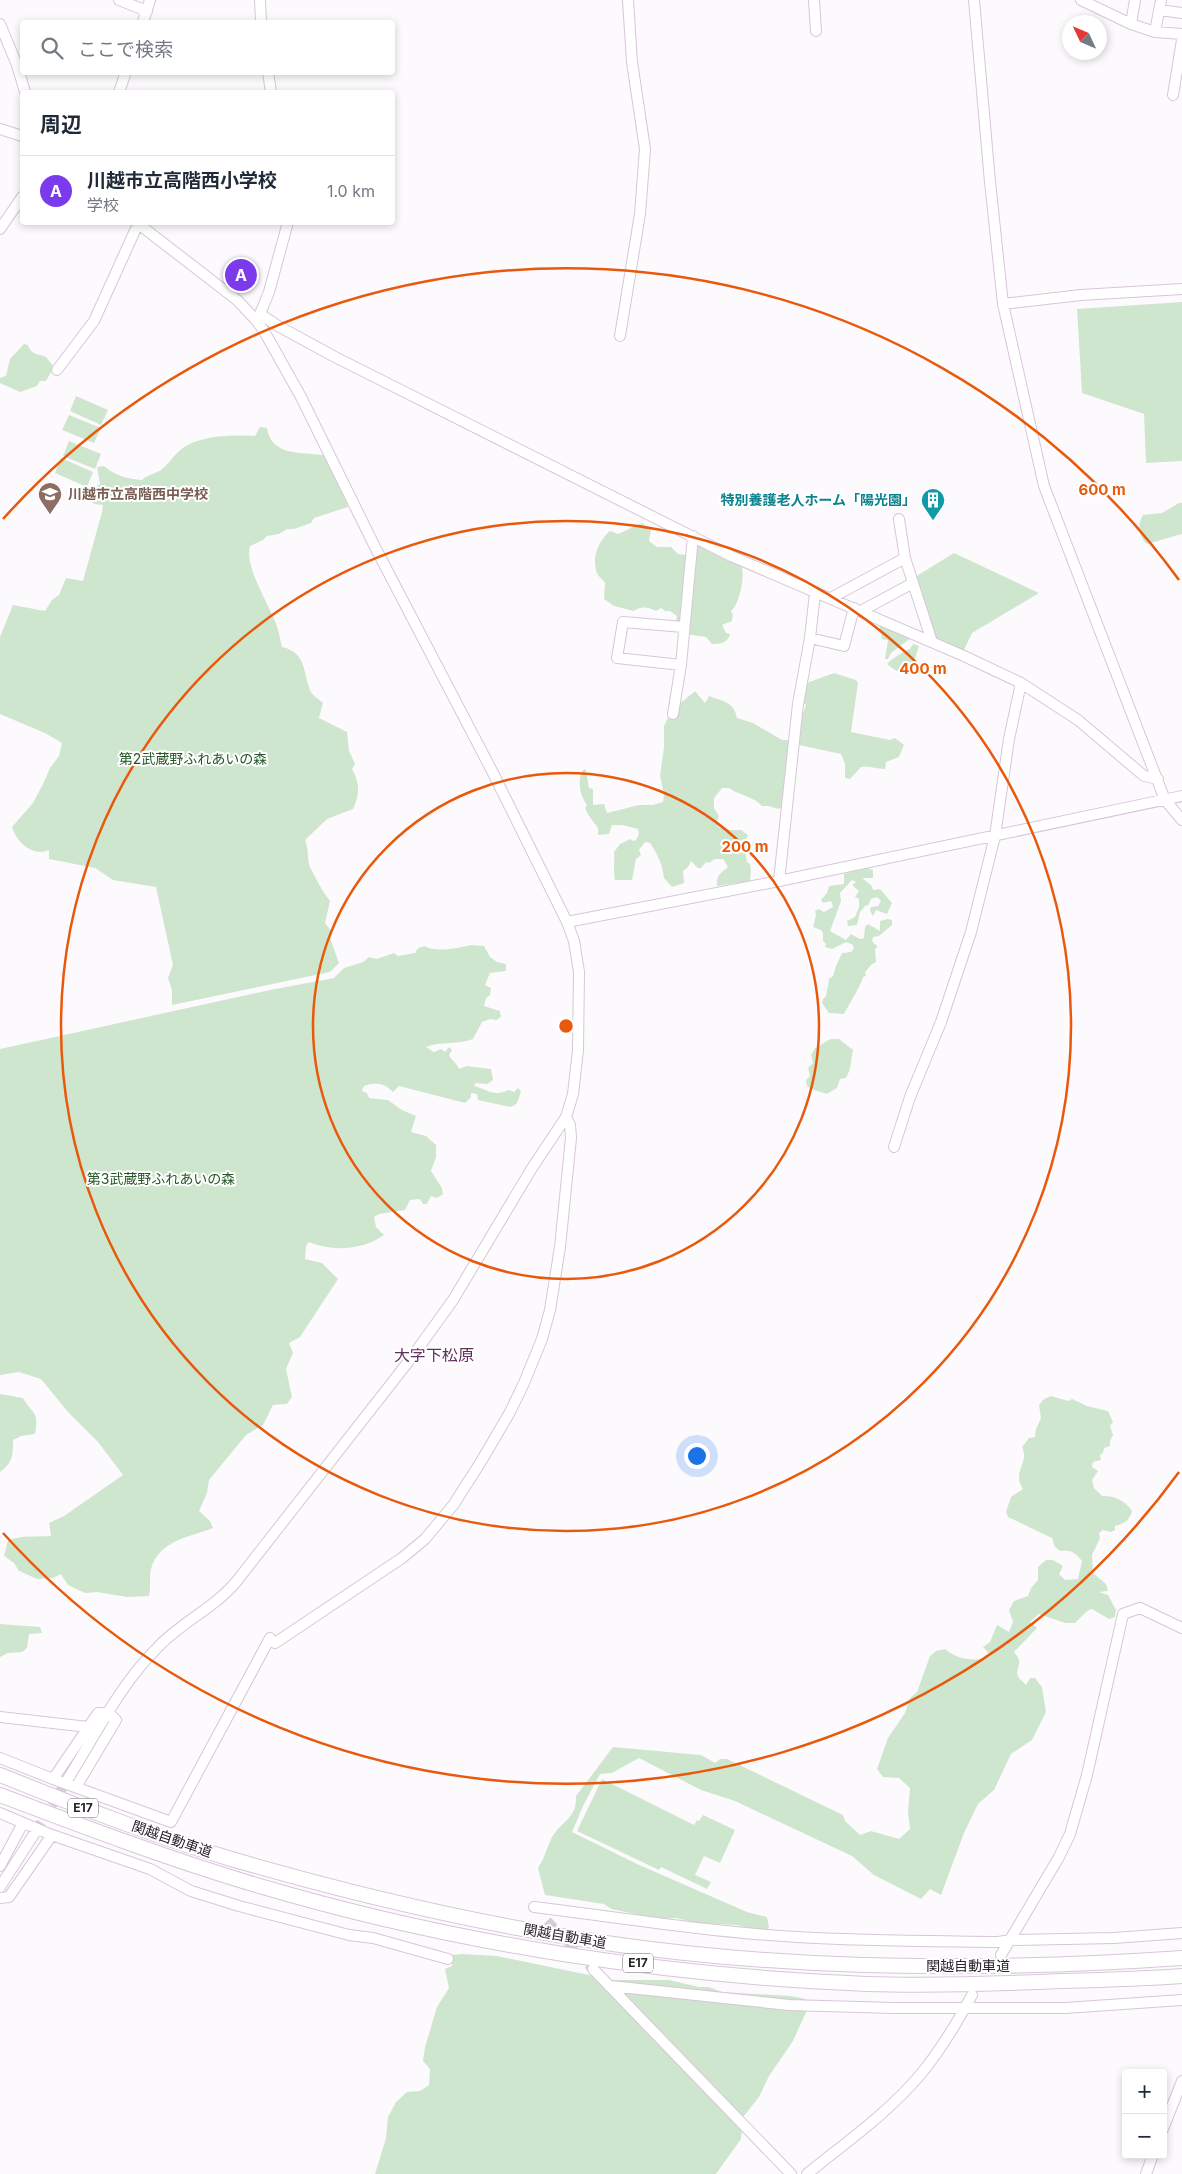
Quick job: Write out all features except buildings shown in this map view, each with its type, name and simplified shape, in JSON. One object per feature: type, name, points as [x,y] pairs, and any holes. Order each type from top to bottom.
[{"type":"highway","name":"関越自動車道","points":[[0,1775],[92,1812],[227,1858],[348,1891],[506,1926],[613,1944],[816,1964],[1018,1966],[1182,1958]]},
{"type":"highway","name":"関越自動車道","points":[[0,1795],[152,1852],[263,1887],[401,1922],[539,1950],[709,1972],[868,1984],[986,1984],[1182,1976]]},
{"type":"street","points":[[119,0],[146,11]]},
{"type":"street","points":[[144,20],[150,0]]},
{"type":"street","points":[[260,0],[262,20]]},
{"type":"street","points":[[620,336],[640,214],[645,149],[632,62],[628,0]]},
{"type":"street","points":[[814,0],[816,31]]},
{"type":"street","points":[[974,0],[1003,304],[1044,486],[1165,800],[1182,820]]},
{"type":"street","points":[[1081,0],[1131,24],[1155,32],[1182,34]]},
{"type":"street","points":[[1131,24],[1135,0]]},
{"type":"street","points":[[1155,32],[1160,5],[1182,13]]},
{"type":"street","points":[[0,24],[24,90]]},
{"type":"street","points":[[1173,95],[1178,83],[1182,40]]},
{"type":"street","points":[[120,90],[125,75]]},
{"type":"street","points":[[268,75],[271,90]]},
{"type":"street","points":[[0,129],[20,135]]},
{"type":"street","points":[[0,229],[20,199]]},
{"type":"street","points":[[57,370],[94,321],[136,225]]},
{"type":"street","points":[[140,225],[258,316],[335,357],[730,556],[932,642],[1021,683],[1099,736],[1144,776],[1158,779]]},
{"type":"street","points":[[258,316],[269,292],[287,225]]},
{"type":"street","points":[[1003,304],[1081,295],[1182,289]]},
{"type":"street","points":[[66,1782],[135,1673],[159,1645],[220,1598],[236,1582],[412,1357],[453,1300],[532,1168],[566,1117],[573,1094],[578,1050],[579,972],[574,941],[492,771],[375,547],[301,397],[258,316]]},
{"type":"street","points":[[899,519],[905,558],[932,642]]},
{"type":"street","points":[[674,714],[681,665],[693,536]]},
{"type":"street","points":[[831,598],[905,558]]},
{"type":"street","points":[[810,638],[844,646],[858,610],[913,583]]},
{"type":"street","points":[[779,881],[798,704],[810,638],[815,593]]},
{"type":"street","points":[[681,665],[617,658],[623,622],[684,627]]},
{"type":"street","points":[[894,1147],[910,1097],[941,1022],[971,932],[995,836],[1008,739],[1021,683]]},
{"type":"street","points":[[566,922],[779,881],[1182,796]]},
{"type":"street","points":[[0,1758],[171,1822],[273,1640],[402,1558],[425,1540],[454,1504],[510,1412],[542,1339],[550,1310],[560,1247],[571,1138],[570,1125],[566,1117]]},
{"type":"street","points":[[1001,1955],[1060,1857],[1073,1826],[1087,1775],[1123,1614],[1140,1608],[1182,1628]]},
{"type":"street","points":[[53,1779],[98,1713],[109,1713],[116,1720],[76,1787]]},
{"type":"street","points":[[0,1717],[88,1727]]},
{"type":"street","points":[[0,1813],[23,1824],[150,1870],[190,1891],[349,1935],[373,1938],[448,1959]]},
{"type":"street","points":[[0,1866],[23,1824]]},
{"type":"street","points":[[0,1887],[36,1831]]},
{"type":"street","points":[[0,1898],[9,1898],[52,1835]]},
{"type":"street","points":[[534,1907],[686,1927],[797,1937],[998,1942],[1010,1940],[1070,1940],[1182,1933]]},
{"type":"street","points":[[593,1969],[612,1986],[791,2174]]},
{"type":"street","points":[[612,1986],[798,2005],[964,2009],[1090,2007],[1182,2000]]},
{"type":"street","points":[[808,2174],[879,2115],[919,2076],[946,2042],[972,1995]]},
{"type":"street","points":[[1167,2119],[1182,2082]]},
{"type":"street","points":[[1146,2174],[1152,2159]]},
{"type":"green space","points":[[1182,302],[1182,461],[1146,463],[1144,414],[1082,393],[1077,309]]},
{"type":"green space","points":[[24,344],[28,345],[33,353],[46,357],[54,367],[46,381],[40,381],[37,386],[20,392],[0,383],[0,378],[6,376],[10,359]]},
{"type":"green space","points":[[76,396],[108,410],[101,425],[70,411]]},
{"type":"green space","points":[[69,415],[101,428],[94,443],[62,430]]},
{"type":"green space","name":"第2武蔵野ふれあいの森","points":[[260,427],[267,428],[274,444],[280,448],[296,453],[323,455],[343,490],[348,507],[314,518],[311,523],[267,536],[250,546],[249,554],[258,585],[277,627],[282,647],[296,654],[300,659],[311,692],[323,703],[319,718],[347,732],[349,751],[355,764],[352,769],[357,779],[358,789],[353,809],[327,819],[305,840],[310,867],[330,901],[325,923],[333,933],[330,938],[339,963],[330,972],[172,1005],[172,990],[168,978],[173,965],[156,887],[113,880],[95,868],[49,859],[49,850],[37,852],[32,850],[26,847],[14,833],[12,827],[33,803],[50,768],[59,756],[62,743],[47,734],[0,714],[0,637],[13,605],[45,611],[52,600],[59,595],[66,578],[83,581],[103,505],[94,504],[88,496],[92,489],[100,484],[97,467],[104,466],[122,476],[142,480],[162,469],[179,451],[194,442],[220,437],[255,436]]},
{"type":"green space","points":[[69,441],[101,454],[95,469],[63,456]]},
{"type":"green space","points":[[61,458],[93,472],[87,487],[55,473]]},
{"type":"green space","points":[[1182,503],[1182,534],[1147,544],[1139,530],[1143,515],[1162,513]]},
{"type":"green space","points":[[642,523],[651,529],[649,541],[657,547],[671,547],[678,554],[686,555],[697,546],[713,551],[741,566],[743,576],[737,603],[731,611],[733,615],[732,621],[722,625],[726,633],[730,634],[726,641],[712,644],[706,637],[685,634],[675,623],[677,616],[670,611],[665,611],[661,608],[656,611],[639,608],[634,611],[614,606],[604,599],[605,583],[595,567],[599,544],[610,531],[618,534]]},
{"type":"green space","points":[[954,553],[1039,593],[972,633],[964,650],[933,637],[915,577]]},
{"type":"green space","points":[[879,624],[911,638],[891,653],[888,659],[885,659],[888,640],[882,639]]},
{"type":"green space","points":[[913,644],[919,646],[909,676],[887,664],[898,655],[910,649]]},
{"type":"green space","points":[[834,673],[856,680],[858,683],[851,732],[890,740],[895,738],[904,745],[899,757],[886,762],[885,769],[861,767],[850,779],[845,778],[845,764],[841,754],[799,745],[789,747],[786,759],[792,798],[779,809],[762,806],[755,800],[729,788],[722,788],[714,798],[714,808],[719,816],[717,821],[718,827],[741,830],[748,835],[744,845],[747,862],[750,864],[751,870],[750,881],[717,886],[718,877],[728,867],[723,859],[715,859],[709,863],[706,862],[701,868],[698,868],[691,861],[683,871],[684,883],[672,887],[664,878],[661,864],[653,847],[650,843],[645,842],[639,850],[641,855],[636,859],[632,880],[615,880],[614,852],[620,844],[630,839],[636,840],[639,834],[638,829],[622,825],[612,825],[609,834],[598,835],[598,828],[589,816],[585,808],[587,805],[582,797],[580,777],[584,769],[586,770],[589,788],[593,789],[593,805],[604,804],[607,813],[639,805],[653,805],[663,802],[664,794],[660,776],[664,747],[664,726],[671,711],[695,691],[705,703],[709,696],[723,701],[731,705],[736,712],[737,718],[753,723],[782,740],[788,740],[796,733],[806,705],[799,698],[804,684]]},
{"type":"green space","points":[[865,867],[873,870],[873,878],[862,878],[872,886],[873,890],[880,889],[892,903],[887,914],[876,910],[873,916],[870,911],[871,907],[878,906],[881,901],[877,897],[871,899],[868,906],[866,905],[860,912],[857,925],[848,926],[847,921],[855,917],[859,907],[859,899],[855,897],[859,891],[852,885],[856,882],[852,880],[840,893],[841,901],[830,931],[846,940],[851,934],[860,939],[864,938],[865,927],[868,924],[880,931],[880,921],[892,920],[892,925],[879,936],[873,937],[872,941],[878,947],[875,949],[876,962],[865,972],[866,976],[863,977],[844,1014],[829,1013],[822,1003],[826,996],[829,979],[833,976],[842,953],[851,952],[854,948],[853,945],[846,942],[832,949],[825,947],[823,933],[821,930],[813,927],[815,911],[819,909],[824,912],[833,907],[831,901],[823,903],[821,900],[827,893],[829,886],[844,884],[844,874]]},
{"type":"green space","name":"第3武蔵野ふれあいの森","points":[[471,945],[484,946],[490,957],[497,962],[506,964],[506,971],[490,973],[485,985],[491,988],[490,995],[486,998],[484,1006],[500,1011],[501,1017],[496,1020],[490,1019],[482,1022],[473,1039],[426,1047],[434,1052],[441,1049],[445,1052],[449,1047],[452,1050],[449,1055],[459,1069],[467,1066],[491,1069],[493,1080],[487,1084],[476,1083],[474,1086],[495,1093],[509,1090],[514,1092],[518,1088],[521,1091],[518,1101],[510,1107],[478,1100],[477,1094],[471,1093],[471,1097],[465,1103],[399,1086],[393,1092],[380,1084],[364,1086],[362,1091],[367,1093],[369,1098],[388,1100],[402,1110],[416,1116],[411,1132],[426,1136],[436,1145],[436,1157],[431,1171],[442,1188],[443,1194],[437,1198],[431,1196],[427,1204],[423,1204],[420,1199],[410,1200],[405,1210],[379,1214],[374,1217],[376,1227],[384,1235],[367,1244],[338,1248],[309,1242],[306,1246],[305,1259],[322,1263],[338,1279],[300,1337],[289,1343],[293,1353],[286,1369],[292,1397],[287,1404],[273,1405],[263,1425],[246,1435],[209,1480],[207,1493],[199,1511],[210,1521],[213,1528],[176,1541],[161,1552],[155,1559],[151,1569],[149,1596],[127,1597],[97,1592],[85,1593],[68,1585],[61,1574],[53,1578],[37,1579],[19,1571],[14,1563],[4,1556],[8,1540],[13,1538],[51,1536],[49,1523],[64,1516],[123,1475],[98,1442],[68,1412],[41,1379],[19,1372],[0,1375],[0,1049],[270,990],[334,978],[344,968],[363,962],[369,957],[377,959],[394,953],[398,956],[415,953],[418,948],[425,946],[441,950]]},
{"type":"green space","points":[[831,1039],[839,1039],[853,1050],[848,1075],[846,1078],[840,1079],[837,1088],[827,1094],[811,1089],[807,1086],[806,1080],[810,1076],[808,1068],[813,1063],[811,1055],[815,1048]]},
{"type":"green space","points":[[0,1394],[23,1398],[36,1416],[36,1420],[35,1434],[21,1436],[13,1440],[10,1462],[0,1472]]},
{"type":"green space","points":[[1051,1396],[1068,1401],[1072,1399],[1087,1406],[1108,1411],[1113,1422],[1110,1426],[1113,1435],[1110,1446],[1104,1448],[1103,1453],[1100,1455],[1101,1460],[1093,1462],[1092,1467],[1098,1471],[1092,1480],[1094,1488],[1102,1496],[1119,1499],[1132,1511],[1126,1521],[1115,1526],[1115,1530],[1111,1532],[1103,1530],[1099,1533],[1100,1538],[1092,1555],[1093,1573],[1106,1584],[1108,1591],[1099,1592],[1108,1595],[1116,1610],[1115,1617],[1109,1619],[1092,1609],[1087,1611],[1075,1623],[1065,1623],[1039,1614],[1030,1622],[1037,1628],[1014,1652],[1019,1660],[1017,1673],[1026,1685],[1030,1678],[1035,1678],[1042,1687],[1046,1712],[1032,1740],[1011,1754],[994,1790],[978,1804],[964,1833],[941,1895],[930,1889],[921,1899],[874,1875],[852,1856],[735,1801],[701,1790],[639,1758],[612,1773],[600,1774],[572,1832],[637,1864],[747,1912],[767,1917],[769,1928],[763,1931],[736,1925],[697,1923],[676,1918],[659,1919],[611,1909],[604,1904],[545,1895],[538,1868],[551,1839],[574,1810],[576,1796],[613,1747],[701,1755],[715,1763],[720,1759],[727,1759],[843,1815],[845,1821],[860,1835],[871,1831],[899,1839],[910,1829],[908,1811],[910,1788],[899,1778],[883,1777],[877,1769],[888,1738],[905,1713],[910,1698],[917,1692],[930,1656],[936,1651],[945,1649],[967,1659],[991,1656],[983,1647],[990,1642],[997,1625],[1009,1632],[1013,1622],[1009,1610],[1014,1601],[1028,1596],[1031,1588],[1038,1580],[1038,1567],[1046,1560],[1053,1560],[1063,1566],[1059,1574],[1065,1580],[1078,1579],[1082,1561],[1077,1556],[1070,1551],[1060,1551],[1055,1547],[1052,1538],[1008,1517],[1006,1512],[1011,1497],[1023,1489],[1019,1477],[1024,1458],[1022,1447],[1029,1438],[1035,1437],[1041,1418],[1039,1405],[1044,1399]]},
{"type":"green space","points":[[0,1624],[40,1627],[42,1633],[29,1634],[27,1648],[22,1652],[8,1653],[0,1657]]},
{"type":"green space","points":[[602,1779],[694,1825],[703,1815],[735,1830],[720,1863],[704,1856],[695,1875],[711,1882],[707,1889],[661,1867],[659,1870],[577,1831]]},
{"type":"green space","points":[[453,1955],[497,1956],[613,1980],[669,1980],[699,1987],[709,1987],[722,1992],[791,1996],[806,1999],[808,2008],[793,2041],[769,2076],[759,2097],[743,2117],[741,2139],[716,2174],[375,2174],[386,2138],[388,2117],[396,2102],[407,2092],[420,2091],[429,2085],[430,2069],[423,2061],[425,2047],[437,2007],[449,1988],[445,1969],[452,1966]]},
{"type":"tunnel","points":[[36,1831],[66,1782]]},
{"type":"tunnel","points":[[547,1921],[593,1969]]},
{"type":"place","name":"川越市立高階西小学校","points":[[241,275]]},
{"type":"place","name":"川越市立高階西中学校","points":[[50,515]]},
{"type":"place","name":"特別養護老人ホーム「陽光園」","points":[[933,521]]},
{"type":"district","name":"大字下松原","points":[[434,1355]]}]
